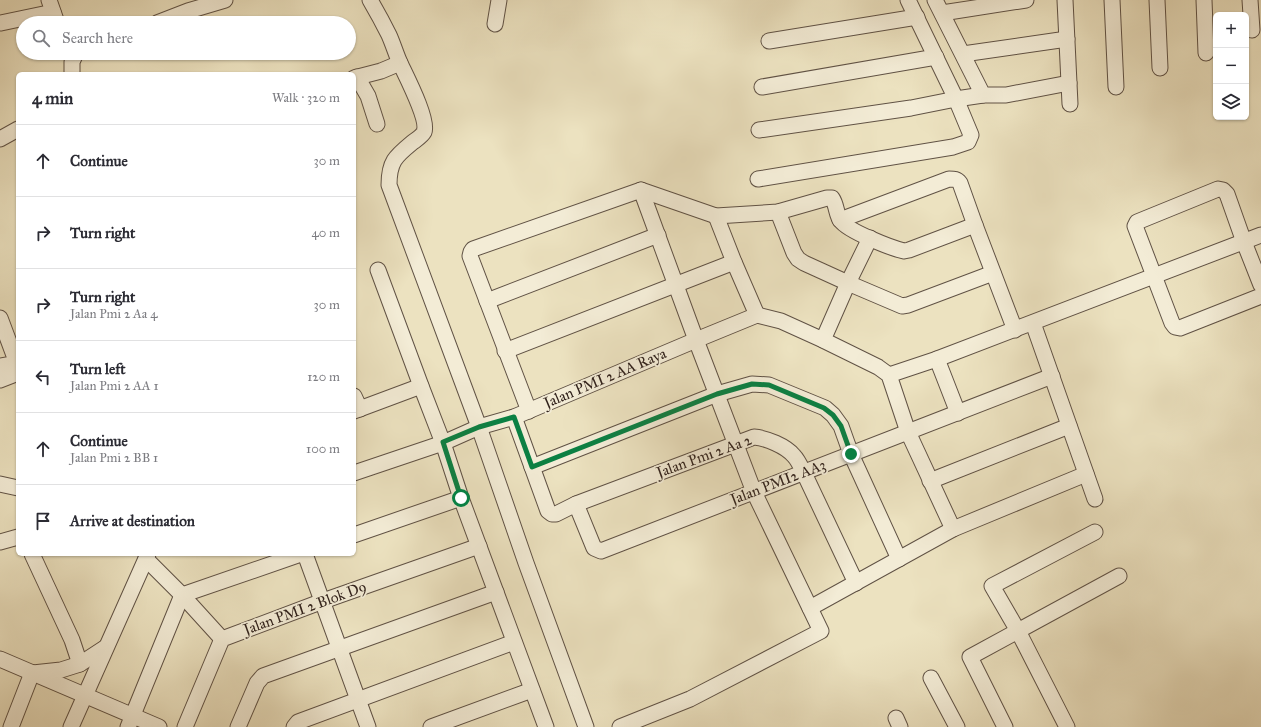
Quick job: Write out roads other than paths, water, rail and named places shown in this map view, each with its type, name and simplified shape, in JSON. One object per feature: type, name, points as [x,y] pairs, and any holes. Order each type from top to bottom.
[{"type":"street","points":[[169,16],[186,6],[225,0]]},
{"type":"street","points":[[370,0],[389,36],[409,81],[423,118],[425,128],[423,134],[394,160],[390,167],[389,185],[479,427],[526,563],[586,727]]},
{"type":"street","points":[[495,24],[499,0]]},
{"type":"street","points":[[758,179],[953,147],[968,142],[971,135],[956,99],[908,0]]},
{"type":"street","points":[[983,95],[938,6],[1026,0]]},
{"type":"street","points":[[1065,0],[1070,104]]},
{"type":"street","points":[[1112,0],[1116,87]]},
{"type":"street","points":[[1157,0],[1160,68]]},
{"type":"street","points":[[1204,0],[1206,53]]},
{"type":"street","points":[[1250,0],[1252,30]]},
{"type":"street","points":[[34,16],[53,12]]},
{"type":"street","points":[[769,41],[917,17]]},
{"type":"street","points":[[0,23],[16,20]]},
{"type":"street","points":[[963,54],[1067,39]]},
{"type":"street","points":[[762,87],[936,57]]},
{"type":"street","points":[[377,124],[368,96],[356,78],[381,71],[400,63]]},
{"type":"street","points":[[760,130],[911,108],[983,95],[1006,95],[1069,83]]},
{"type":"street","points":[[0,139],[16,130]]},
{"type":"street","points":[[840,220],[949,179],[958,180],[1014,330]]},
{"type":"street","points":[[1261,285],[1227,194],[1223,190],[1218,189],[1137,222],[1135,226],[1172,323],[1175,327],[1180,328],[1261,296]]},
{"type":"street","points":[[620,727],[690,699],[821,631],[754,492],[641,190]]},
{"type":"street","points":[[529,411],[470,256],[473,249],[641,190],[716,216],[778,212],[827,198],[832,198],[840,220],[845,225],[870,238],[904,251],[975,226]]},
{"type":"street","points":[[778,212],[794,253],[804,263],[902,306],[993,273]]},
{"type":"street","points":[[716,216],[757,315],[781,321],[823,340],[878,367],[889,375],[908,432],[953,529]]},
{"type":"street","points":[[487,301],[658,235]]},
{"type":"street","points":[[889,375],[937,359],[1033,323],[1261,235]]},
{"type":"street","points":[[823,340],[870,238]]},
{"type":"street","points":[[505,351],[734,262]]},
{"type":"street","points":[[378,270],[443,442],[461,498],[546,727]]},
{"type":"street","name":"Jalan PMI 2 AA Raya","points":[[356,472],[443,442],[479,427],[514,417],[757,315]]},
{"type":"street","points":[[0,318],[16,361]]},
{"type":"street","points":[[1033,323],[1095,499]]},
{"type":"street","points":[[937,359],[958,413]]},
{"type":"street","points":[[0,366],[16,363]]},
{"type":"street","points":[[0,375],[16,373]]},
{"type":"street","points":[[0,380],[16,374]]},
{"type":"street","name":"Jalan PMI2 AA3","points":[[576,504],[594,548],[601,551],[1052,376]]},
{"type":"street","points":[[514,417],[532,467],[717,394],[752,384],[769,385],[824,408],[833,415],[841,426],[851,454],[899,559]]},
{"type":"street","points":[[356,405],[421,386]]},
{"type":"street","points":[[930,481],[1069,426]]},
{"type":"street","name":"Jalan Pmi 2 Aa 2","points":[[532,467],[548,511],[552,514],[556,514],[576,504],[735,443],[754,437],[762,437],[788,450],[796,457],[856,582]]},
{"type":"street","points":[[810,608],[953,529],[1086,474]]},
{"type":"street","points":[[0,484],[16,488]]},
{"type":"street","points":[[356,534],[461,498]]},
{"type":"street","points":[[1067,727],[1018,631],[992,586],[1095,532]]},
{"type":"street","points":[[0,542],[16,538]]},
{"type":"street","name":"Jalan PMI 2 Blok D9","points":[[222,639],[323,601],[479,546]]},
{"type":"street","points":[[33,556],[73,643],[80,664]]},
{"type":"street","points":[[130,721],[182,595],[294,556]]},
{"type":"street","points":[[307,556],[368,727]]},
{"type":"street","points":[[71,727],[147,557],[222,639],[185,727]]},
{"type":"street","points":[[1005,727],[970,657],[1119,576]]},
{"type":"street","points":[[238,727],[257,683],[263,676],[496,592]]},
{"type":"street","points":[[294,727],[298,722],[514,642]]},
{"type":"street","points":[[32,673],[61,670],[80,664],[106,647]]},
{"type":"street","points":[[0,659],[84,696],[130,721],[159,727]]},
{"type":"street","points":[[10,727],[32,673]]},
{"type":"street","points":[[931,678],[957,727]]},
{"type":"street","points":[[430,727],[532,690]]}]
